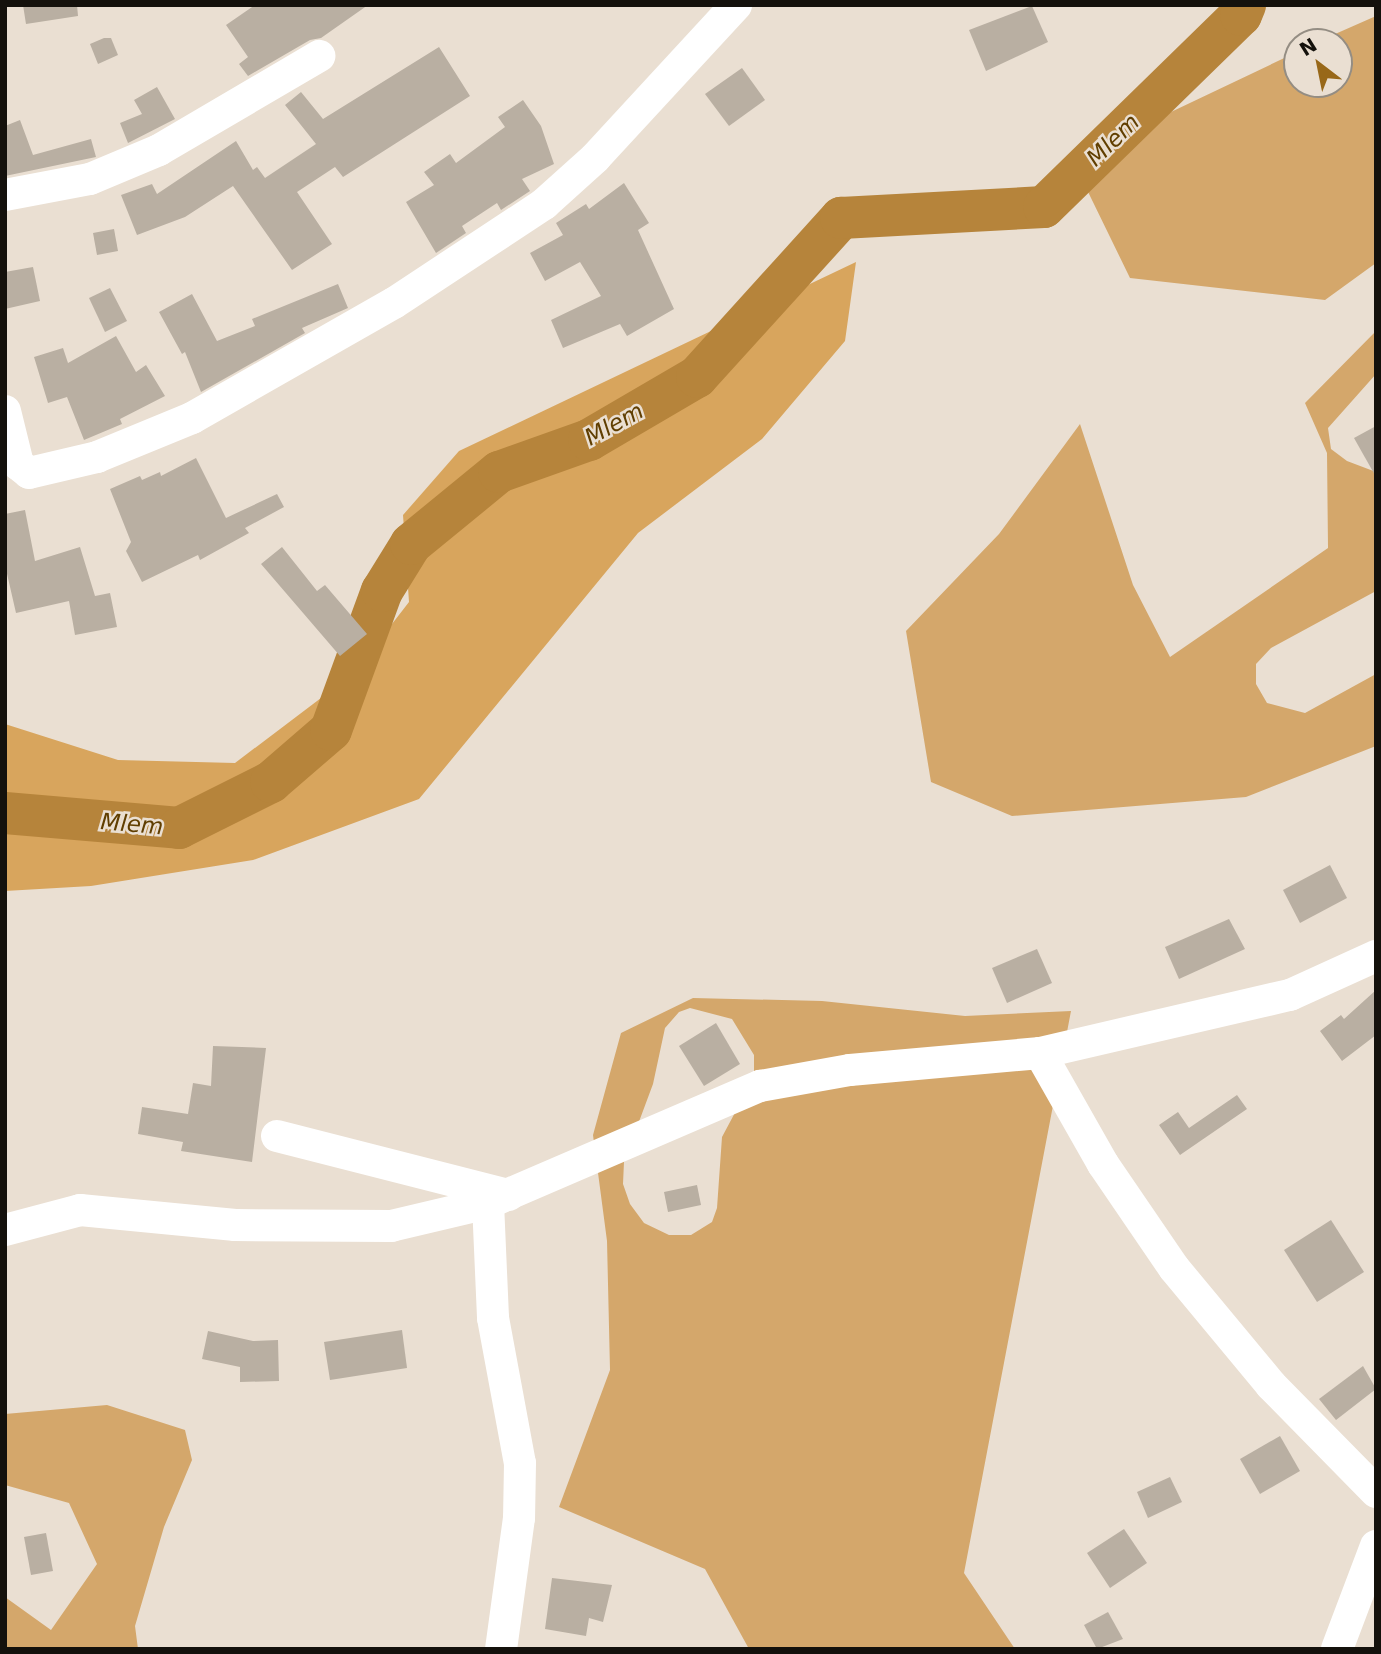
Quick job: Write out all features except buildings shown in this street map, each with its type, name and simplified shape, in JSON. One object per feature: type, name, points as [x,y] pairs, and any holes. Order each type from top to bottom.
[{"type":"street","points":[[5,411],[18,464],[17,477],[97,457],[192,418],[486,246],[544,204],[595,158],[736,5]]},
{"type":"street","points":[[5,195],[90,179],[159,150],[319,56]]},
{"type":"street","points":[[5,1230],[80,1210],[235,1225],[391,1226],[498,1199],[761,1086],[850,1070],[1040,1053],[1290,995],[1376,956]]},
{"type":"street","points":[[1040,1053],[1103,1164],[1189,1287],[1271,1385],[1376,1492]]},
{"type":"street","points":[[277,1136],[498,1199]]},
{"type":"street","points":[[498,1199],[493,1318],[520,1463],[519,1518],[501,1649]]},
{"type":"street","points":[[1337,1649],[1376,1545]]},
{"type":"shaded area","points":[[1376,16],[1376,263],[1325,300],[1130,278],[1072,159],[1283,59],[1283,98],[1353,98],[1353,28],[1349,28]]},
{"type":"shaded area","points":[[856,262],[845,341],[762,439],[638,533],[419,799],[253,860],[91,886],[5,891],[5,724],[118,760],[235,763],[354,673],[409,602],[403,515],[459,451]]},
{"type":"shaded area","points":[[1376,331],[1376,374],[1328,428],[1331,449],[1347,461],[1376,472],[1376,591],[1271,648],[1256,664],[1256,684],[1267,703],[1305,713],[1376,674],[1376,746],[1246,797],[1012,816],[931,782],[906,631],[999,534],[1080,424],[1133,585],[1170,657],[1328,548],[1327,453],[1305,403]]},
{"type":"shaded area","points":[[693,998],[822,1001],[965,1016],[1071,1011],[964,1573],[1015,1649],[749,1649],[705,1569],[559,1507],[610,1370],[607,1241],[593,1135],[621,1033]],"holes":[[[690,1008],[732,1019],[754,1055],[754,1077],[722,1137],[717,1208],[712,1222],[691,1235],[669,1235],[644,1223],[630,1204],[623,1184],[624,1162],[653,1084],[665,1028],[679,1012]]]},
{"type":"shaded area","points":[[107,1405],[185,1430],[192,1460],[164,1527],[135,1626],[138,1649],[5,1649],[5,1597],[51,1630],[97,1564],[69,1503],[5,1485],[5,1414]]},
{"type":"waterway","name":"Mlem","points":[[5,813],[179,828],[271,782],[331,730],[382,591],[411,544],[499,472],[589,440],[697,377],[841,218],[1044,207],[1241,15],[1245,5]]}]
